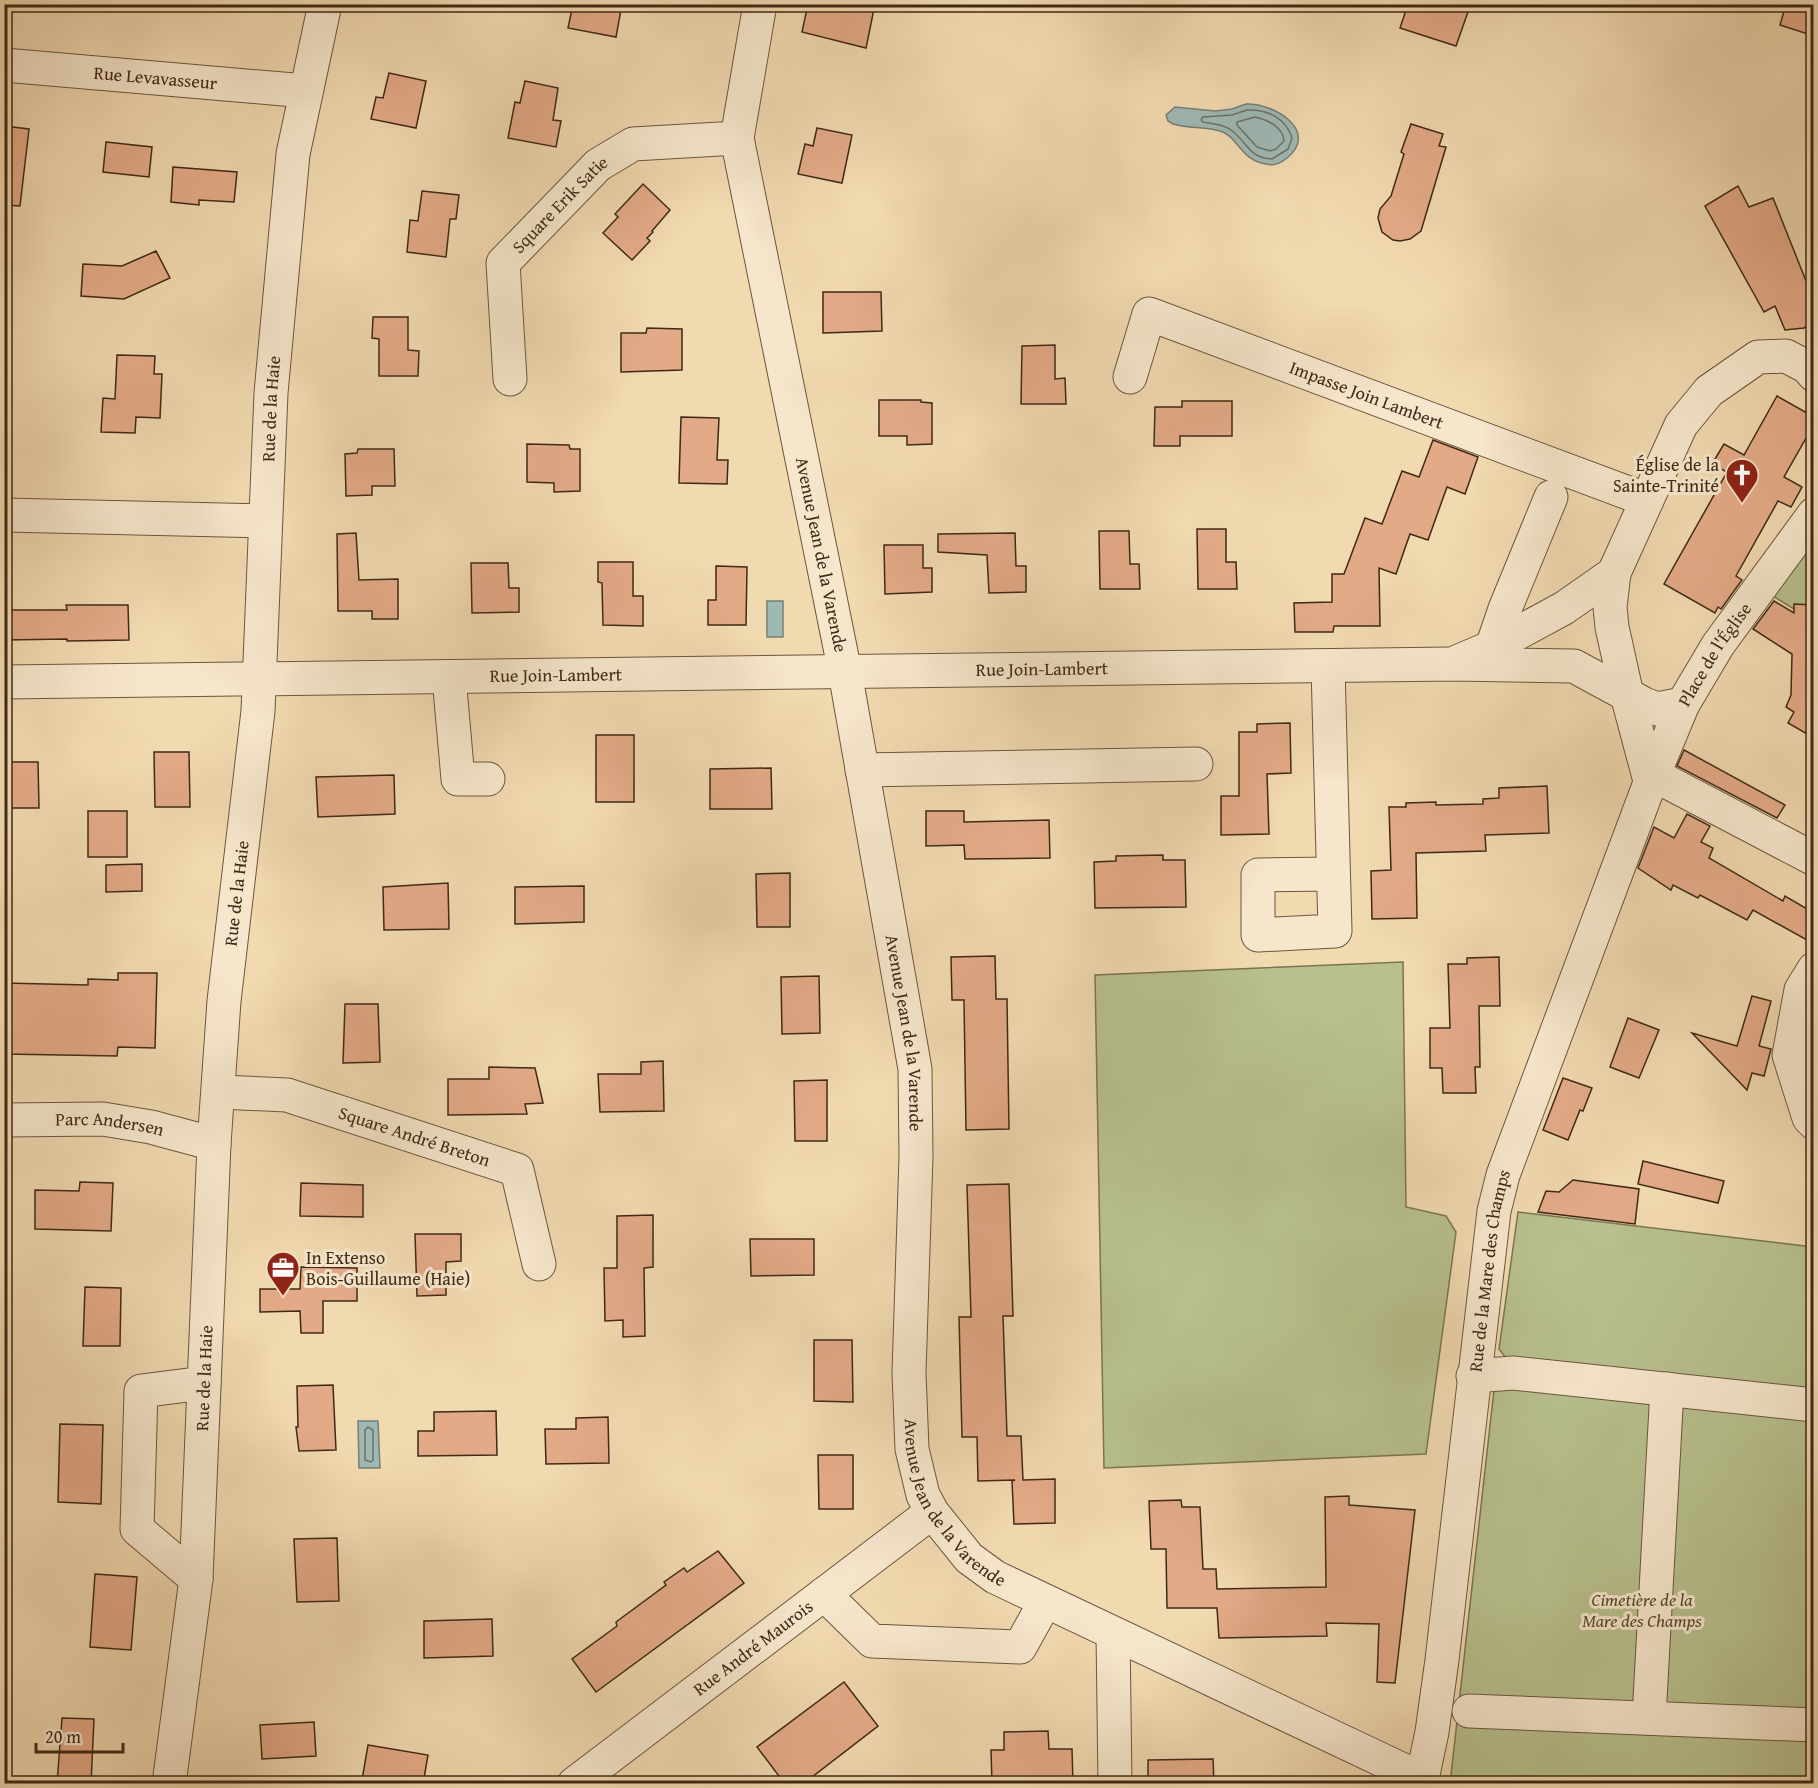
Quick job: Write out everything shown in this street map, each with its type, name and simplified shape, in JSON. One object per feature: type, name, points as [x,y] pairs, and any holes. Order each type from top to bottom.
[{"type":"street","name":"Rue de la Haie","points":[[169,1784],[196,1579],[214,1144],[224,1001],[258,711],[271,393],[292,154],[325,4]]},
{"type":"street","name":"Avenue Jean de la Varende","points":[[760,4],[737,138],[845,672],[915,1069],[909,1373],[912,1449],[923,1495],[932,1512],[969,1558],[995,1577],[1422,1781]]},
{"type":"street","name":"Rue Levavasseur","points":[[4,65],[306,91]]},
{"type":"street","name":"Square Erik Satie","points":[[510,379],[503,263],[598,165],[633,144],[737,138]]},
{"type":"street","name":"Impasse Join Lambert","points":[[1130,377],[1149,314],[1647,500]]},
{"type":"street","points":[[1811,367],[1786,356],[1758,357],[1709,390],[1681,425],[1614,573],[1610,608],[1627,695],[1652,778],[1814,859]]},
{"type":"street","points":[[1491,656],[1505,609],[1551,497]]},
{"type":"street","name":"Place de l'Église","points":[[1627,695],[1657,708],[1683,704],[1718,645],[1814,514]]},
{"type":"street","points":[[4,515],[265,521]]},
{"type":"street","points":[[1491,656],[1614,573]]},
{"type":"street","name":"Rue Join-Lambert","points":[[4,682],[1452,664],[1491,656],[1574,666],[1627,695]]},
{"type":"street","points":[[1328,666],[1334,874]]},
{"type":"street","points":[[449,677],[458,779],[488,779]]},
{"type":"street","name":"Rue de la Mare des Champs","points":[[1422,1781],[1432,1732],[1442,1659],[1473,1376],[1494,1211],[1503,1175],[1652,778],[1683,704]]},
{"type":"street","points":[[862,770],[1196,764]]},
{"type":"street","points":[[1814,969],[1801,990],[1804,1029],[1789,1055],[1809,1118],[1814,1123]]},
{"type":"street","name":"Square André Breton","points":[[219,1092],[287,1095],[517,1170],[539,1264]]},
{"type":"street","name":"Parc Andersen","points":[[4,1120],[103,1119],[150,1127],[214,1144]]},
{"type":"street","points":[[1473,1376],[1513,1373],[1814,1405]]},
{"type":"street","points":[[196,1579],[137,1529],[141,1391],[204,1383]]},
{"type":"street","points":[[1648,1718],[1667,1389]]},
{"type":"street","name":"Rue André Maurois","points":[[574,1784],[932,1512]]},
{"type":"street","points":[[824,1594],[872,1641],[1020,1647],[1045,1602]]},
{"type":"street","points":[[1113,1634],[1114,1784]]},
{"type":"street","points":[[1469,1710],[1814,1725]]},
{"type":"green space","points":[[1813,543],[1813,621],[1768,593]]},
{"type":"green space","points":[[1403,962],[1406,1207],[1446,1216],[1456,1232],[1426,1454],[1104,1468],[1095,975]]},
{"type":"green space","name":"Cimetière de la Mare des Champs","points":[[1518,1212],[1813,1247],[1813,1783],[1450,1784],[1494,1390],[1506,1358],[1499,1349]]},
{"type":"water","points":[[1246,104],[1269,108],[1289,120],[1296,129],[1298,138],[1296,148],[1285,160],[1271,165],[1258,162],[1245,154],[1233,139],[1223,132],[1173,124],[1168,121],[1166,115],[1175,107],[1215,111]]},
{"type":"water","points":[[767,601],[783,601],[783,637],[767,637]]},
{"type":"water","points":[[358,1421],[378,1421],[380,1468],[359,1468]]},
{"type":"building","points":[[573,4],[622,4],[616,37],[568,28]]},
{"type":"building","points":[[808,4],[875,4],[866,48],[802,32]]},
{"type":"building","points":[[1408,4],[1456,4],[1469,9],[1456,46],[1400,28]]},
{"type":"building","points":[[1786,4],[1814,4],[1814,36],[1780,25]]},
{"type":"building","points":[[389,73],[426,81],[416,128],[371,119],[376,97],[383,98]]},
{"type":"building","points":[[525,81],[558,88],[553,120],[561,121],[556,147],[508,138],[515,102],[520,103]]},
{"type":"building","points":[[1411,124],[1443,134],[1439,146],[1446,147],[1421,231],[1410,239],[1400,241],[1393,240],[1382,232],[1378,218],[1380,209],[1391,196],[1404,154],[1401,152]]},
{"type":"building","points":[[4,126],[29,129],[20,206],[4,205]]},
{"type":"building","points":[[817,128],[852,135],[842,183],[798,174],[805,144],[813,146]]},
{"type":"building","points":[[106,142],[152,147],[149,177],[103,172]]},
{"type":"building","points":[[173,167],[237,172],[234,202],[199,200],[199,205],[171,202]]},
{"type":"building","points":[[643,184],[670,210],[647,238],[650,241],[632,260],[603,233],[618,217],[615,214]]},
{"type":"building","points":[[1738,186],[1749,207],[1773,198],[1814,301],[1814,322],[1804,328],[1785,330],[1775,306],[1764,312],[1705,206]]},
{"type":"building","points":[[422,191],[459,195],[456,219],[450,219],[446,257],[407,252],[410,220],[418,221]]},
{"type":"building","points":[[156,251],[170,278],[124,299],[81,296],[83,264],[122,266]]},
{"type":"building","points":[[823,292],[881,292],[882,331],[823,333]]},
{"type":"building","points":[[373,317],[408,317],[408,350],[419,351],[418,376],[379,376],[379,339],[372,338]]},
{"type":"building","points":[[647,328],[682,329],[682,370],[621,372],[621,333],[646,333]]},
{"type":"building","points":[[1055,345],[1055,379],[1065,378],[1066,404],[1021,404],[1022,346]]},
{"type":"building","points":[[117,355],[155,356],[154,374],[162,374],[160,418],[136,417],[135,433],[101,432],[103,398],[115,399]]},
{"type":"building","name":"Église de la Sainte-Trinité","points":[[1777,396],[1814,417],[1814,424],[1784,477],[1802,487],[1791,507],[1778,501],[1736,576],[1742,580],[1721,609],[1718,607],[1715,613],[1664,584],[1727,472],[1712,464],[1724,444],[1744,455]]},
{"type":"building","points":[[879,400],[921,400],[921,402],[932,403],[932,444],[907,445],[907,436],[879,436]]},
{"type":"building","points":[[1182,401],[1232,401],[1232,436],[1180,436],[1180,446],[1154,446],[1155,407],[1182,407]]},
{"type":"building","points":[[681,417],[719,418],[717,460],[728,460],[727,484],[679,483]]},
{"type":"building","points":[[1433,440],[1478,457],[1465,494],[1447,487],[1428,540],[1410,534],[1396,574],[1379,568],[1380,626],[1334,626],[1333,632],[1295,632],[1294,603],[1332,602],[1332,574],[1344,574],[1365,518],[1382,524],[1402,471],[1419,477]]},
{"type":"building","points":[[527,444],[569,445],[570,449],[580,449],[580,491],[554,492],[554,483],[527,482]]},
{"type":"building","points":[[358,449],[394,449],[395,486],[372,486],[372,495],[346,496],[345,454],[357,453]]},
{"type":"building","points":[[1197,529],[1226,529],[1226,562],[1236,562],[1237,589],[1198,589]]},
{"type":"building","points":[[1099,531],[1129,531],[1130,564],[1139,564],[1140,589],[1100,589]]},
{"type":"building","points":[[356,533],[359,580],[398,579],[398,619],[372,619],[372,611],[338,611],[337,534]]},
{"type":"building","points":[[1015,533],[1016,566],[1026,566],[1026,592],[989,593],[987,555],[938,552],[938,534]]},
{"type":"building","points":[[884,545],[923,545],[923,568],[932,568],[932,592],[885,594]]},
{"type":"building","points":[[598,562],[633,562],[633,596],[643,596],[643,626],[603,625],[602,583],[598,582]]},
{"type":"building","points":[[471,563],[508,563],[509,588],[519,588],[519,612],[472,613]]},
{"type":"building","points":[[716,566],[747,567],[746,625],[708,625],[708,600],[716,600]]},
{"type":"building","points":[[1774,601],[1794,613],[1794,604],[1814,605],[1814,738],[1788,723],[1794,712],[1786,707],[1791,695],[1792,654],[1753,629]]},
{"type":"building","points":[[66,605],[128,605],[129,640],[4,640],[4,610],[67,610]]},
{"type":"building","points":[[1290,723],[1291,773],[1267,774],[1269,834],[1221,835],[1221,796],[1239,796],[1239,732],[1257,732],[1257,724]]},
{"type":"building","points":[[596,735],[634,735],[634,802],[596,802]]},
{"type":"building","points":[[1684,750],[1785,805],[1777,818],[1677,766]]},
{"type":"building","points":[[154,752],[189,752],[190,807],[155,807]]},
{"type":"building","points":[[4,762],[38,762],[39,808],[4,808]]},
{"type":"building","points":[[771,768],[772,809],[710,809],[710,769]]},
{"type":"building","points":[[394,775],[395,814],[318,817],[316,777]]},
{"type":"building","points":[[1547,786],[1549,833],[1485,835],[1486,851],[1416,853],[1417,918],[1372,919],[1371,871],[1391,870],[1389,807],[1406,807],[1406,803],[1436,802],[1436,805],[1483,804],[1483,799],[1499,798],[1499,788]]},
{"type":"building","points":[[88,811],[127,811],[127,857],[88,857]]},
{"type":"building","points":[[926,811],[964,811],[964,822],[1049,820],[1050,858],[965,859],[964,845],[926,846]]},
{"type":"building","points":[[1687,814],[1710,826],[1701,842],[1713,848],[1709,858],[1783,901],[1785,896],[1814,913],[1814,944],[1753,910],[1747,920],[1700,895],[1698,898],[1673,885],[1671,890],[1638,868],[1654,827],[1674,838]]},
{"type":"building","points":[[1163,855],[1163,860],[1185,860],[1186,907],[1095,908],[1094,862],[1116,861],[1116,856]]},
{"type":"building","points":[[142,864],[142,891],[106,892],[106,865]]},
{"type":"building","points":[[790,873],[790,927],[757,927],[756,874]]},
{"type":"building","points":[[448,883],[449,929],[384,930],[383,887]]},
{"type":"building","points":[[584,886],[584,922],[515,924],[515,887]]},
{"type":"building","points":[[995,956],[996,999],[1007,999],[1009,1129],[966,1130],[964,1000],[952,1000],[951,957]]},
{"type":"building","points":[[1499,957],[1500,1006],[1479,1006],[1480,1067],[1475,1067],[1476,1093],[1443,1093],[1442,1068],[1430,1068],[1430,1028],[1450,1028],[1448,964],[1467,964],[1467,958]]},
{"type":"building","points":[[118,973],[157,973],[155,1048],[118,1047],[117,1056],[4,1054],[4,983],[88,985],[88,979],[118,980]]},
{"type":"building","points":[[819,976],[820,1033],[782,1034],[781,977]]},
{"type":"building","points":[[1752,996],[1771,1001],[1759,1046],[1771,1049],[1764,1076],[1752,1073],[1747,1090],[1692,1033],[1737,1046]]},
{"type":"building","points":[[345,1004],[378,1004],[380,1062],[343,1063]]},
{"type":"building","points":[[1628,1018],[1659,1030],[1639,1078],[1610,1067]]},
{"type":"building","points":[[663,1061],[664,1111],[600,1112],[598,1074],[641,1074],[641,1062]]},
{"type":"building","points":[[489,1067],[535,1068],[543,1103],[525,1104],[527,1114],[448,1115],[448,1079],[489,1079]]},
{"type":"building","points":[[1563,1078],[1592,1088],[1568,1140],[1543,1130]]},
{"type":"building","points":[[827,1080],[827,1141],[795,1141],[794,1081]]},
{"type":"building","points":[[1643,1161],[1724,1181],[1718,1203],[1638,1184]]},
{"type":"building","points":[[1573,1180],[1639,1189],[1635,1224],[1538,1212],[1546,1191],[1559,1192]]},
{"type":"building","points":[[80,1182],[113,1183],[111,1231],[35,1229],[35,1190],[79,1191]]},
{"type":"building","points":[[301,1183],[363,1185],[363,1217],[300,1216]]},
{"type":"building","points":[[1009,1184],[1013,1316],[1003,1316],[1007,1436],[1021,1436],[1023,1480],[1055,1479],[1055,1523],[1014,1524],[1012,1481],[1015,1480],[978,1481],[977,1437],[962,1437],[959,1317],[971,1317],[967,1185]]},
{"type":"building","points":[[653,1215],[653,1267],[644,1268],[645,1336],[623,1337],[623,1320],[605,1321],[604,1268],[617,1268],[617,1216]]},
{"type":"building","points":[[415,1234],[461,1234],[461,1261],[446,1262],[446,1295],[417,1296]]},
{"type":"building","points":[[750,1239],[814,1239],[814,1275],[751,1276]]},
{"type":"building","points":[[301,1267],[357,1268],[357,1301],[323,1301],[323,1333],[301,1333],[300,1311],[260,1312],[260,1289],[300,1289]]},
{"type":"building","points":[[85,1287],[121,1288],[120,1346],[83,1346]]},
{"type":"building","points":[[814,1340],[852,1340],[853,1402],[814,1401]]},
{"type":"building","points":[[333,1385],[336,1450],[299,1451],[296,1427],[298,1427],[297,1386]]},
{"type":"building","points":[[496,1411],[497,1455],[418,1456],[418,1431],[434,1431],[434,1412]]},
{"type":"building","points":[[608,1417],[609,1463],[546,1464],[545,1429],[576,1429],[576,1418]]},
{"type":"building","points":[[60,1424],[103,1425],[101,1504],[58,1502]]},
{"type":"building","points":[[818,1455],[853,1455],[853,1509],[819,1509]]},
{"type":"building","points":[[1349,1496],[1349,1505],[1415,1510],[1395,1683],[1377,1682],[1379,1624],[1326,1623],[1327,1636],[1219,1638],[1217,1608],[1167,1608],[1166,1549],[1151,1549],[1149,1501],[1181,1500],[1182,1507],[1200,1507],[1203,1569],[1216,1569],[1217,1589],[1326,1587],[1325,1497]]},
{"type":"building","points":[[337,1538],[339,1601],[297,1602],[294,1539]]},
{"type":"building","points":[[718,1551],[744,1583],[596,1692],[572,1659],[617,1626],[616,1622],[666,1585],[664,1582],[684,1568],[687,1572]]},
{"type":"building","points":[[95,1574],[137,1577],[131,1650],[90,1647]]},
{"type":"building","points":[[492,1619],[493,1656],[424,1658],[424,1621]]},
{"type":"building","points":[[844,1682],[878,1726],[803,1784],[785,1784],[757,1747]]},
{"type":"building","points":[[62,1718],[94,1719],[91,1784],[57,1784]]},
{"type":"building","points":[[314,1722],[316,1756],[262,1759],[260,1725]]},
{"type":"building","points":[[1048,1731],[1049,1749],[1072,1749],[1073,1784],[992,1784],[991,1750],[1004,1750],[1004,1732]]},
{"type":"building","points":[[368,1745],[428,1755],[423,1784],[382,1784],[362,1780]]},
{"type":"building","points":[[1213,1759],[1214,1784],[1148,1784],[1148,1760]]},
{"type":"place","name":"Église de la Sainte-Trinité","points":[[1742,504]]},
{"type":"place","name":"In Extenso Bois-Guillaume (Haie)","points":[[283,1297]]}]
